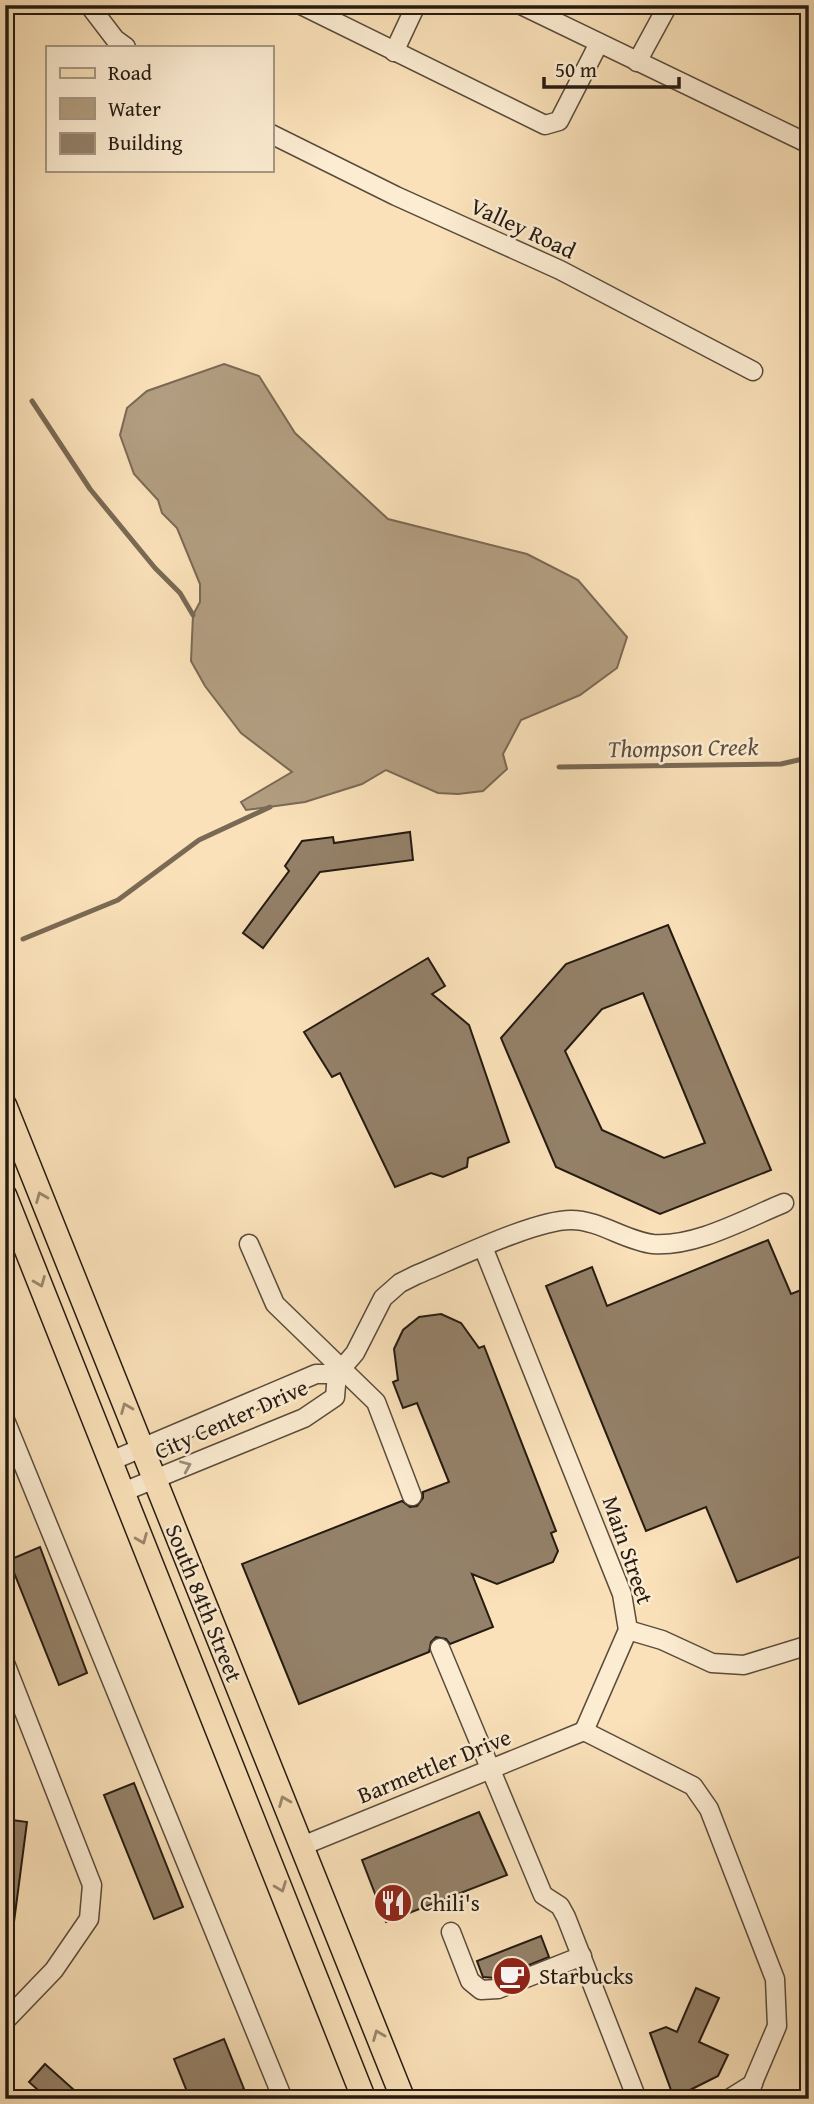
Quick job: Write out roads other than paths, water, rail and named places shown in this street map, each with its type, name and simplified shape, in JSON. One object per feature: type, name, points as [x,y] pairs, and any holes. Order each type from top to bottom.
[{"type":"main road","name":"South 84th Street","points":[[5,1107],[402,2099]]},
{"type":"main road","name":"South 84th Street","points":[[5,1196],[364,2099]]},
{"type":"street","points":[[89,5],[115,39],[125,46]]},
{"type":"street","points":[[301,5],[545,125],[559,121],[599,44]]},
{"type":"street","points":[[394,52],[416,5]]},
{"type":"street","points":[[521,5],[809,144]]},
{"type":"street","points":[[636,62],[668,5]]},
{"type":"street","name":"Valley Road","points":[[273,135],[396,196],[560,270],[752,371]]},
{"type":"street","name":"City Center Drive","points":[[123,1492],[304,1418],[335,1397],[340,1371],[390,1291],[416,1275],[545,1224],[572,1220],[609,1228],[652,1244],[686,1241],[784,1203]]},
{"type":"street","points":[[249,1244],[275,1304],[340,1371],[376,1402],[412,1496]]},
{"type":"street","name":"Main Street","points":[[483,1247],[622,1594],[628,1630],[584,1731]]},
{"type":"street","name":"City Center Drive","points":[[111,1461],[316,1374],[340,1371]]},
{"type":"street","points":[[5,1420],[283,2099]]},
{"type":"street","points":[[628,1630],[662,1640],[712,1663],[744,1665],[809,1645]]},
{"type":"street","points":[[440,1648],[493,1769],[543,1895],[564,1911],[637,2099]]},
{"type":"street","points":[[5,1664],[92,1885],[89,1919],[54,1970],[5,2021]]},
{"type":"street","points":[[584,1731],[693,1786],[709,1809],[775,1979],[777,2026],[749,2092],[729,2099]]},
{"type":"street","name":"Barmettler Drive","points":[[302,1846],[584,1731]]},
{"type":"street","points":[[451,1933],[470,1981],[481,1990],[498,1989],[582,1956]]},
{"type":"water","points":[[224,364],[259,376],[295,433],[388,519],[527,554],[578,580],[627,637],[617,668],[580,695],[521,720],[503,754],[507,769],[483,791],[438,793],[386,770],[362,784],[305,802],[246,810],[241,802],[292,772],[241,733],[205,686],[191,661],[193,615],[200,602],[200,584],[177,528],[162,513],[158,500],[134,474],[120,435],[127,408],[147,391]]},
{"type":"waterway","points":[[32,401],[90,489],[155,568],[180,593],[193,615]]},
{"type":"waterway","name":"Thompson Creek","points":[[559,767],[781,764],[807,758]]},
{"type":"waterway","points":[[23,939],[118,900],[199,840],[270,807]]},
{"type":"place","name":"Chili's","points":[[393,1903]]},
{"type":"place","name":"Starbucks","points":[[512,1976]]}]
